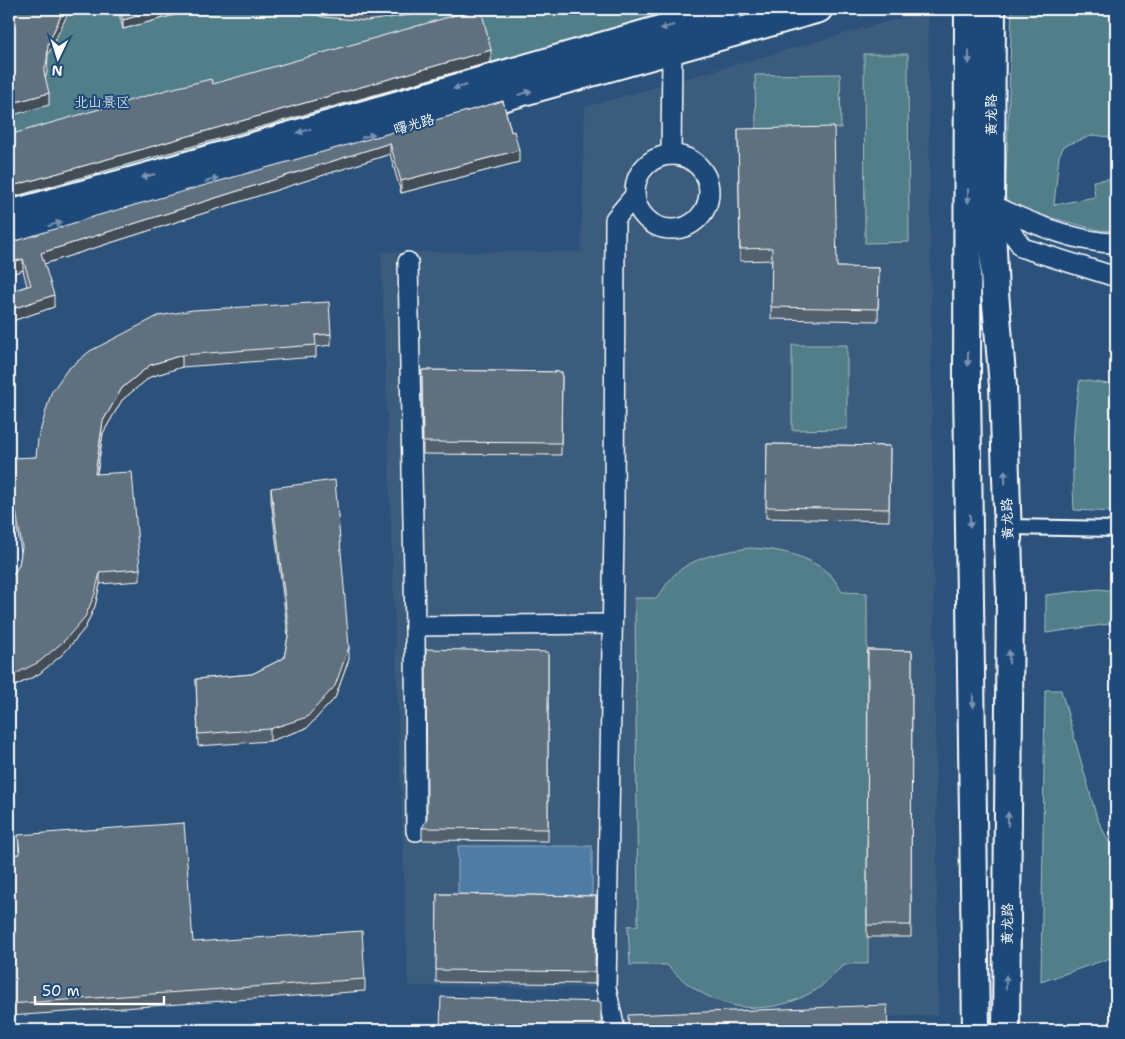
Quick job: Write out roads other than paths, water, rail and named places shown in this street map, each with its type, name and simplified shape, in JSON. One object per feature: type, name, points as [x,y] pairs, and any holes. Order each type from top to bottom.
[{"type":"main road","name":"曙光路","points":[[13,210],[159,173],[730,9]]},
{"type":"main road","name":"曙光路","points":[[9,239],[101,210],[672,52],[819,9]]},
{"type":"main road","name":"黄龙路","points":[[968,9],[967,386],[972,624],[976,1030]]},
{"type":"main road","name":"黄龙路","points":[[992,9],[991,205],[994,293],[1003,386],[1009,621],[1006,1030]]},
{"type":"main road","points":[[972,624],[979,610],[990,605],[1001,609],[1009,621]]},
{"type":"street","points":[[671,155],[672,52]]},
{"type":"street","points":[[671,155],[684,156],[703,171],[708,182],[708,200],[700,217],[690,224],[666,229],[654,225],[644,217],[638,207],[635,195],[636,183],[640,172],[654,160],[671,155]]},
{"type":"street","points":[[615,1030],[606,988],[614,532],[615,219],[635,195]]},
{"type":"street","points":[[991,205],[1026,221],[1083,238],[1116,243]]},
{"type":"street","points":[[991,205],[1023,248],[1116,277]]},
{"type":"street","points":[[408,262],[415,626],[416,831]]},
{"type":"street","points":[[1007,527],[1116,530]]},
{"type":"street","points":[[415,626],[611,624]]},
{"type":"park label","name":"北山景区","points":[[102,102]]}]
